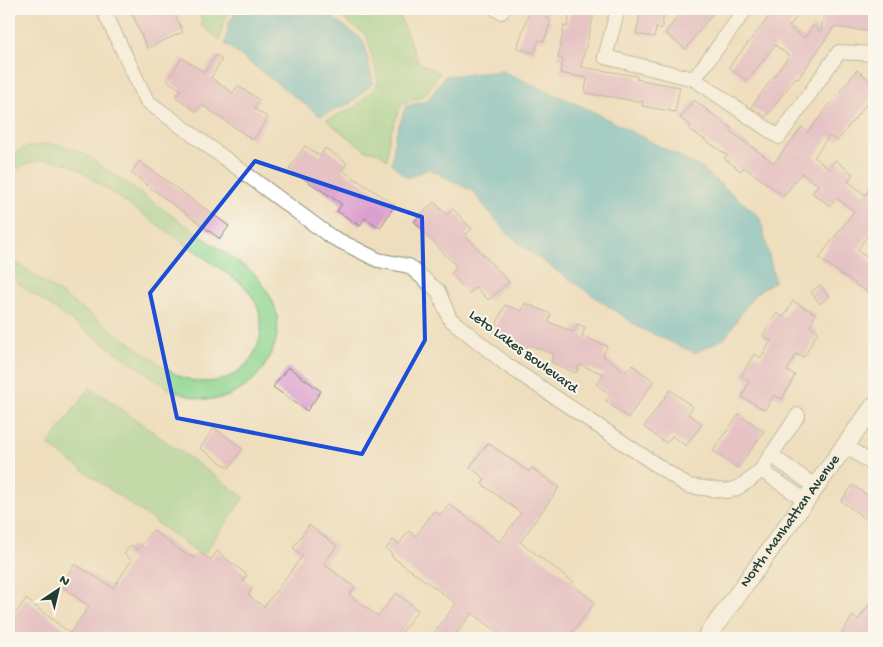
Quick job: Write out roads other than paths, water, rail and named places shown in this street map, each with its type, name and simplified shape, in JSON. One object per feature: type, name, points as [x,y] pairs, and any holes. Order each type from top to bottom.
[{"type":"street","name":"Leto Lakes Boulevard","points":[[103,9],[147,101],[330,236],[378,260],[409,266],[438,291],[450,319],[507,364],[688,486],[727,491],[738,488],[761,470],[798,415]]},
{"type":"street","points":[[496,9],[501,12],[503,9]]},
{"type":"street","points":[[618,9],[605,57],[694,79],[779,137],[839,52],[874,54]]},
{"type":"street","points":[[694,79],[746,9]]},
{"type":"street","name":"North Manhattan Avenue","points":[[706,638],[874,406]]},
{"type":"street","points":[[846,446],[874,465]]},
{"type":"street","points":[[771,455],[816,487]]},
{"type":"street","points":[[761,470],[806,501]]},
{"type":"water","points":[[238,9],[318,9],[325,12],[364,41],[373,83],[351,103],[320,116],[225,44],[229,22]]},
{"type":"water","points":[[502,71],[588,109],[700,167],[760,217],[775,281],[755,294],[725,338],[695,353],[640,328],[528,251],[507,233],[472,191],[429,169],[407,178],[392,164],[395,136],[406,106],[427,101],[445,76]]}]
